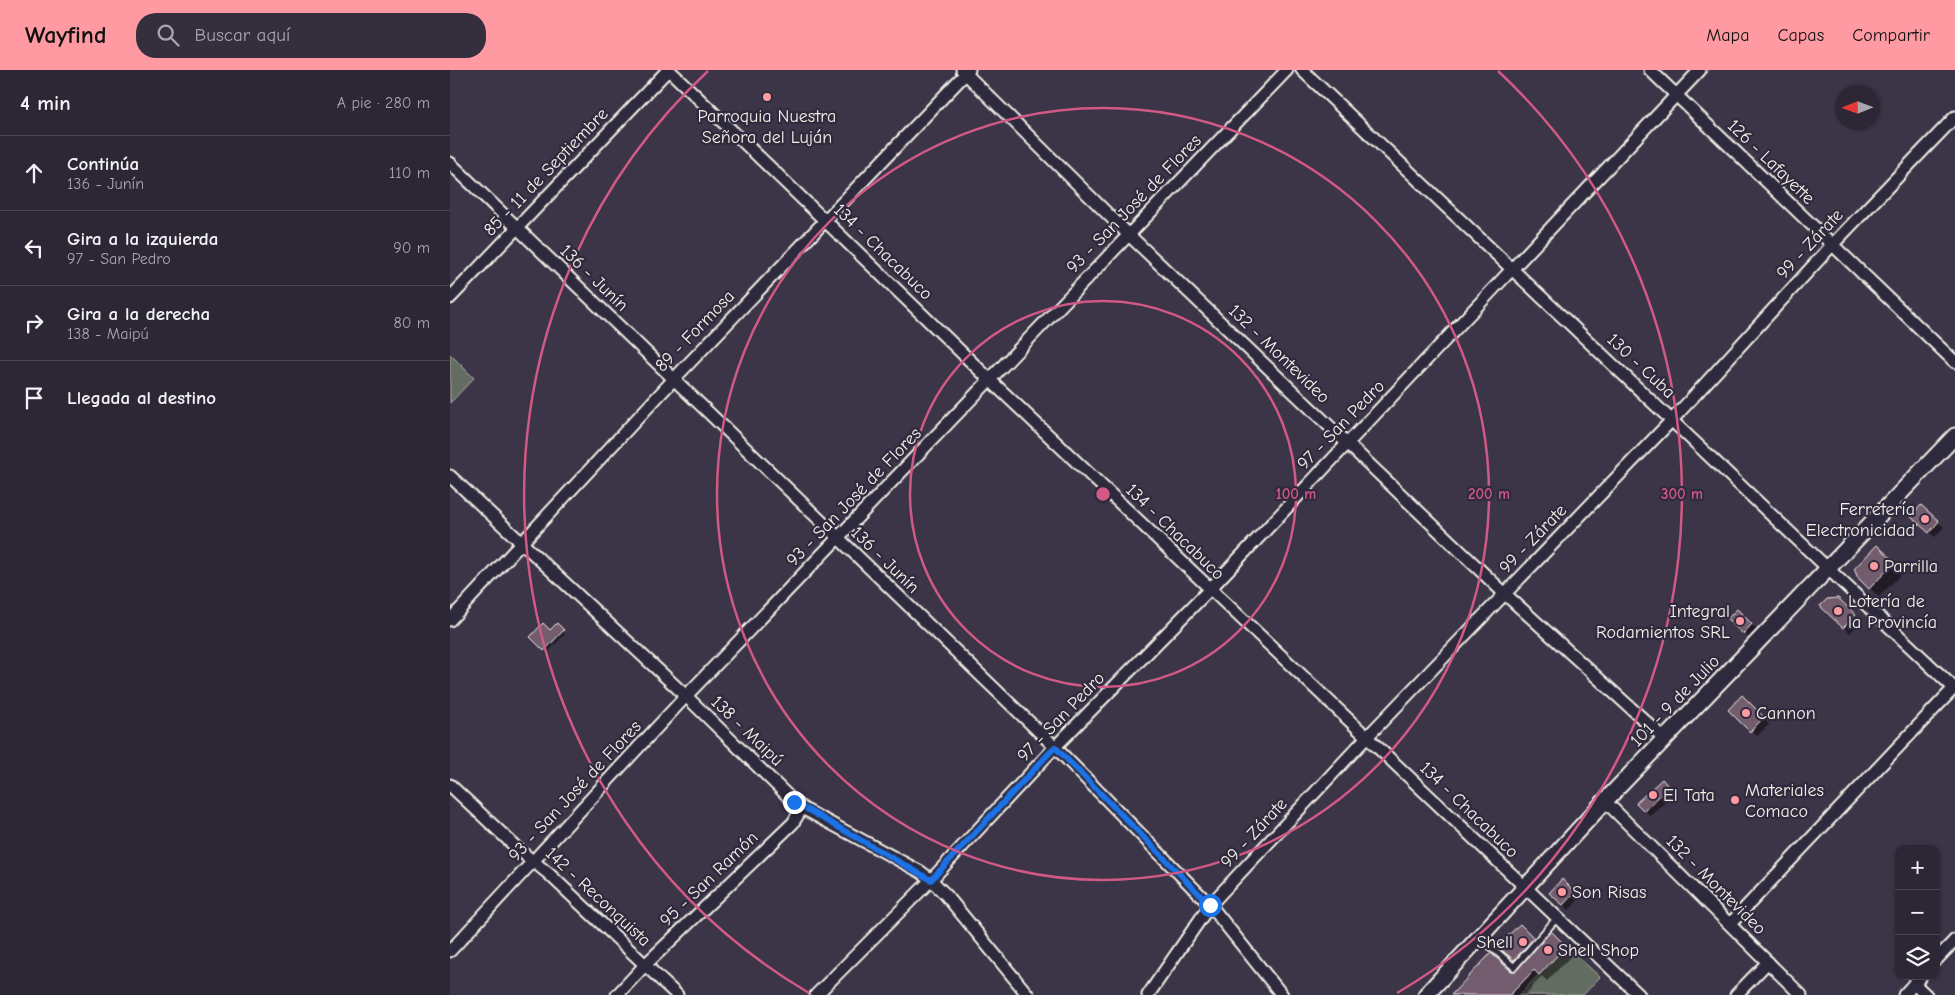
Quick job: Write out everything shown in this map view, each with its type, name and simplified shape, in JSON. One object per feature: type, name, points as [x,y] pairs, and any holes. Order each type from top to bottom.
[{"type":"street","name":"134 - Chacabuco","points":[[668,70],[826,220],[989,379],[1639,995]]},
{"type":"street","name":"85 - 11 de Septiembre","points":[[450,298],[668,70]]},
{"type":"street","name":"93 - San José de Flores","points":[[450,952],[686,696],[1287,70]]},
{"type":"street","name":"130 - Cuba","points":[[1302,70],[1955,688]]},
{"type":"street","name":"126 - Lafayette","points":[[1650,70],[1955,362]]},
{"type":"street","name":"97 - San Pedro","points":[[816,995],[931,880],[1055,747],[1210,589],[1700,70]]},
{"type":"street","name":"89 - Formosa","points":[[450,620],[674,379],[966,71]]},
{"type":"street","name":"132 - Montevideo","points":[[966,71],[1129,235],[1504,593],[1665,739]]},
{"type":"street","name":"99 - Zárate","points":[[1148,995],[1210,905],[1367,736],[1672,420],[1833,244],[1955,117]]},
{"type":"street","name":"136 - Junín","points":[[450,163],[1055,747],[1210,905],[1282,995]]},
{"type":"street","name":"101 - 9 de Julio","points":[[1426,995],[1605,801],[1955,436]]},
{"type":"street","name":"138 - Maipú","points":[[450,476],[686,696],[802,808],[921,872],[931,880],[946,894],[1028,995]]},
{"type":"street","points":[[1730,924],[1955,688]]},
{"type":"street","name":"142 - Reconquista","points":[[450,785],[549,874],[677,995]]},
{"type":"street","name":"132 - Montevideo","points":[[1605,801],[1801,995]]},
{"type":"street","name":"95 - San Ramón","points":[[617,995],[645,965],[793,824],[802,808]]},
{"type":"street","points":[[1940,956],[1955,940]]},
{"type":"street","points":[[1736,995],[1768,962]]},
{"type":"street","points":[[1904,995],[1918,980],[1926,995]]},
{"type":"lane","points":[[1480,936],[1514,967],[1557,918]]},
{"type":"shaded area","points":[[450,354],[474,378],[450,403]]},
{"type":"shaded area","points":[[1566,946],[1600,977],[1583,995],[1519,995]]},
{"type":"building","name":"Ferretería Electronicidad","points":[[1921,505],[1939,521],[1929,533],[1911,517]]},
{"type":"building","name":"Parrilla","points":[[1877,545],[1895,562],[1869,589],[1858,578],[1854,569]]},
{"type":"building","name":"Lotería de la Provincía","points":[[1838,598],[1856,615],[1843,628],[1820,606],[1827,599]]},
{"type":"building","name":"Integral Rodamientos SRL","points":[[1737,609],[1752,624],[1743,634],[1727,619]]},
{"type":"building","points":[[543,623],[550,630],[557,623],[564,630],[544,651],[530,637]]},
{"type":"building","name":"Cannon","points":[[1742,695],[1764,717],[1750,732],[1728,710]]},
{"type":"building","name":"El Tata","points":[[1662,779],[1669,787],[1644,811],[1636,803]]},
{"type":"building","name":"Son Risas","points":[[1562,879],[1575,892],[1563,905],[1549,893]]},
{"type":"building","points":[[1520,924],[1534,938],[1514,960],[1497,946]]},
{"type":"building","points":[[1551,931],[1566,946],[1539,975],[1534,970],[1510,995],[1451,995],[1491,953],[1511,971],[1516,971]]},
{"type":"place","name":"Parroquia Nuestra Señora del Luján","points":[[767,97]]},
{"type":"place","name":"Ferretería Electronicidad","points":[[1925,519]]},
{"type":"place","name":"Parrilla","points":[[1874,566]]},
{"type":"place","name":"Lotería de la Provincía","points":[[1838,611]]},
{"type":"place","name":"Integral Rodamientos SRL","points":[[1740,621]]},
{"type":"place","name":"Cannon","points":[[1746,713]]},
{"type":"place","name":"El Tata","points":[[1653,795]]},
{"type":"place","name":"Materiales Comaco","points":[[1735,800]]},
{"type":"place","name":"Son Risas","points":[[1562,892]]},
{"type":"place","name":"Shell","points":[[1523,942]]},
{"type":"place","name":"Shell Shop","points":[[1548,950]]},
{"type":"route","points":[[794,802],[921,872],[931,880],[1055,747],[1210,905]]}]
